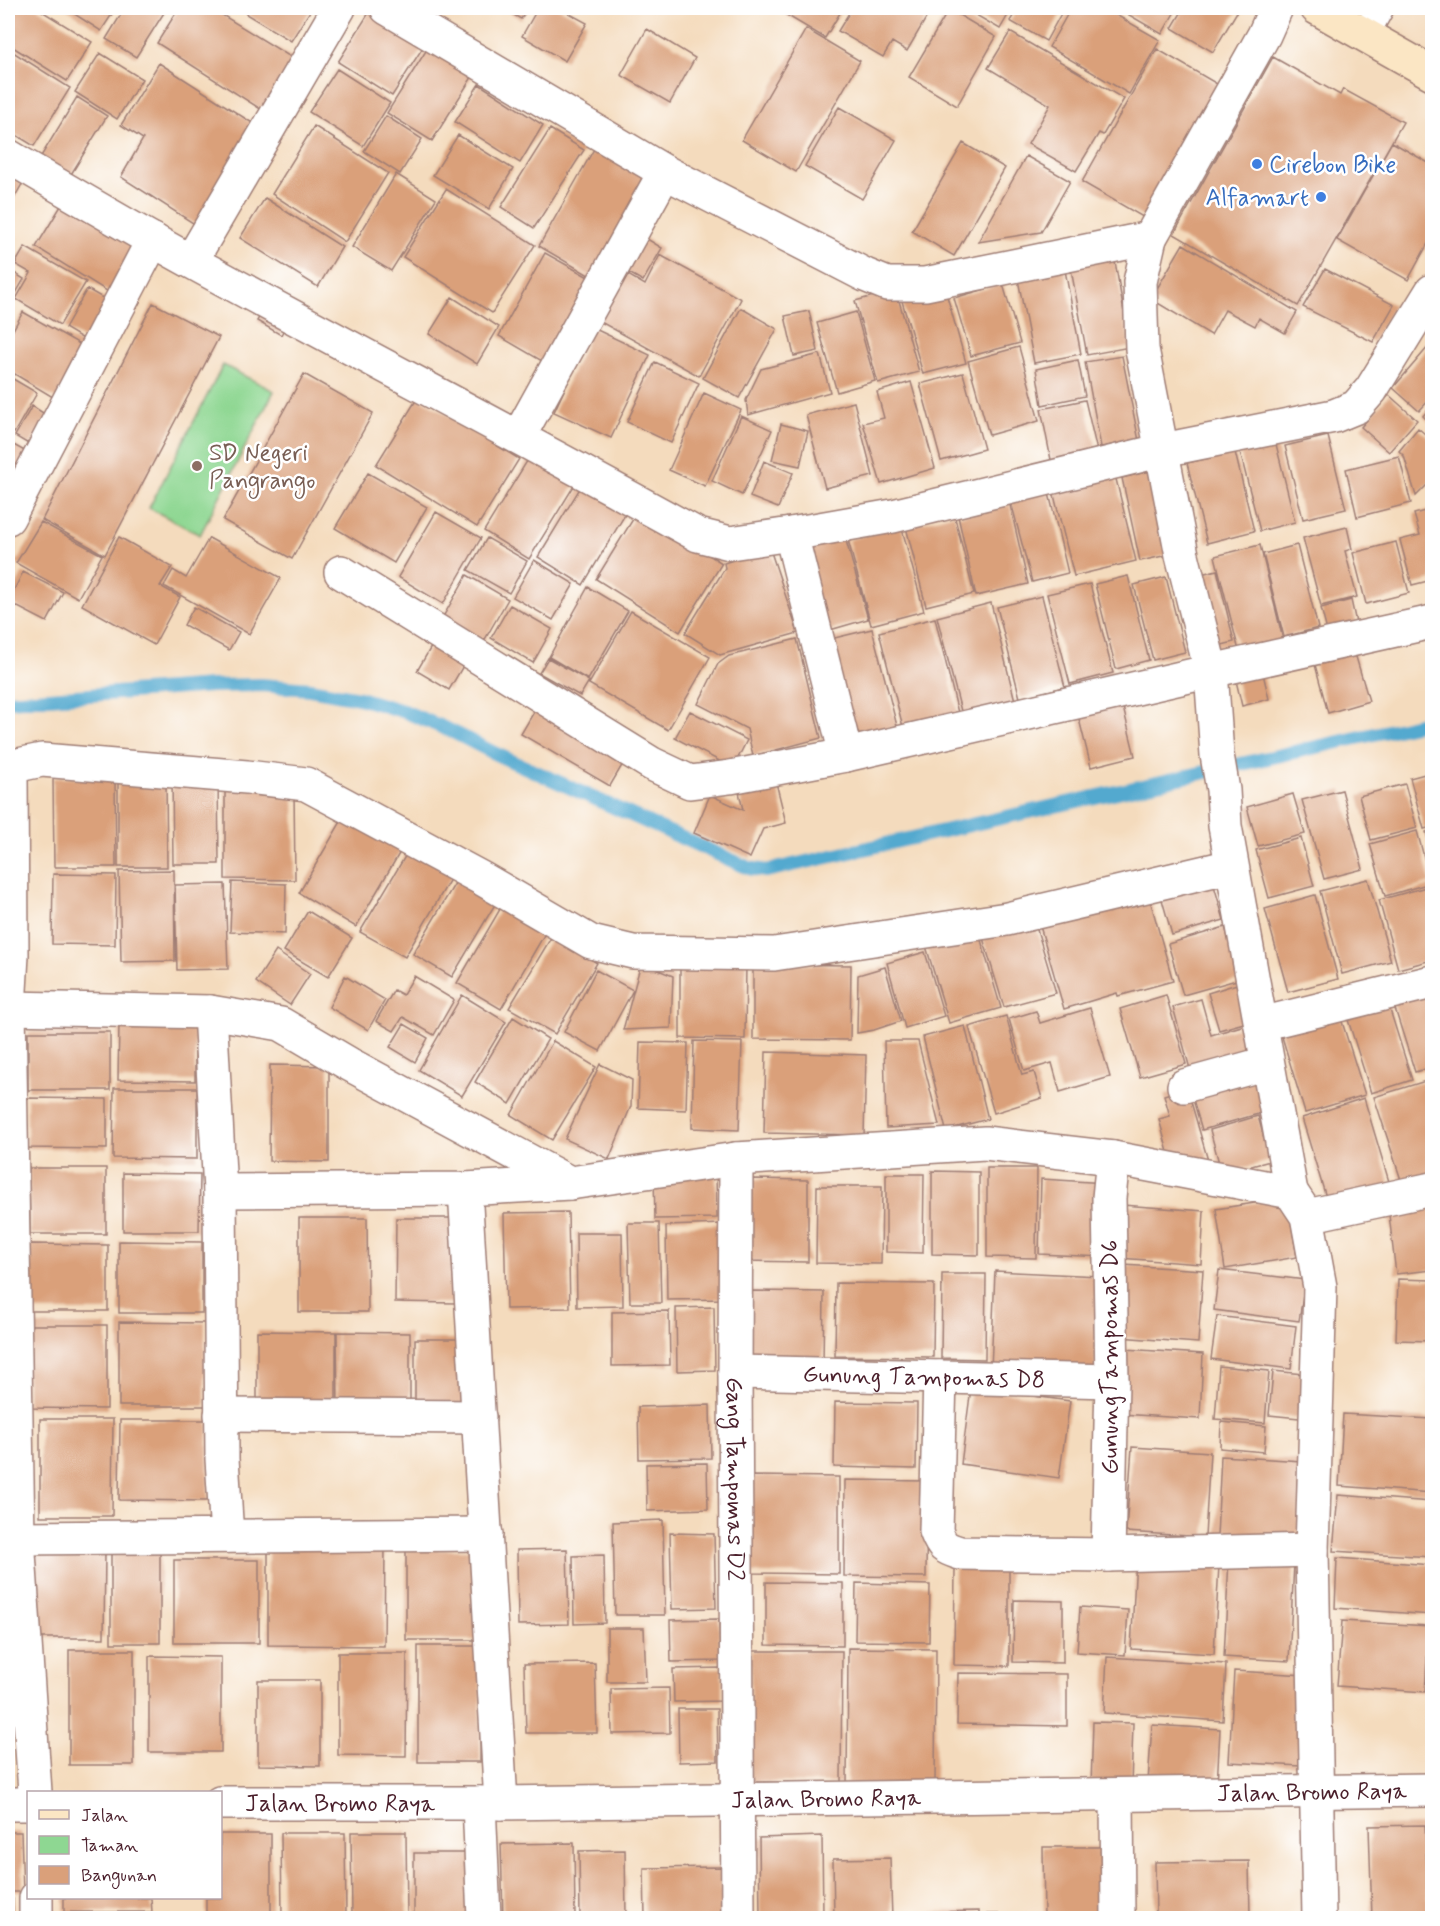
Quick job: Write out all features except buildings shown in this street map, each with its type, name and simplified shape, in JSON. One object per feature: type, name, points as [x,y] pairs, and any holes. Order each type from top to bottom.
[{"type":"street","points":[[191,261],[339,8]]},
{"type":"street","points":[[387,8],[665,172],[865,275],[887,284],[925,284],[1150,237]]},
{"type":"street","points":[[1276,8],[1264,35],[1150,237],[1140,282],[1140,319],[1142,349],[1182,555],[1211,670],[1225,825],[1267,1063],[1320,1287],[1312,1550],[1319,1918]]},
{"type":"street","points":[[1317,8],[1372,21],[1432,73]]},
{"type":"street","points":[[8,156],[191,261],[519,436],[698,535],[730,543],[893,516],[1163,450],[1334,416],[1356,407],[1371,390],[1432,291]]},
{"type":"street","points":[[519,436],[665,172]]},
{"type":"street","points":[[8,518],[153,240]]},
{"type":"street","points":[[791,534],[846,755]]},
{"type":"street","points":[[341,572],[652,764],[690,782],[730,777],[846,755],[1211,670],[1432,622]]},
{"type":"street","points":[[35,1791],[18,1538],[8,1008],[12,956],[12,773],[18,765],[42,760],[306,784],[481,878],[591,942],[633,952],[774,954],[1007,919],[1231,866]]},
{"type":"street","points":[[1260,1024],[1432,982]]},
{"type":"street","points":[[8,1008],[210,1012],[281,1024],[349,1064],[570,1183]]},
{"type":"street","points":[[210,1012],[220,1191],[221,1414],[227,1536]]},
{"type":"street","points":[[1184,1086],[1267,1063]]},
{"type":"street","points":[[220,1191],[465,1189],[570,1183],[736,1159],[985,1143],[1113,1158],[1299,1204],[1432,1188]]},
{"type":"street","name":"GunungTampomas D6","points":[[1108,1556],[1112,1381],[1109,1198],[1113,1158]]},
{"type":"street","name":"Gang Tampomas D2","points":[[736,1159],[738,1918]]},
{"type":"street","points":[[465,1189],[486,1534],[490,1803],[484,1918]]},
{"type":"street","name":"Gunung Tampomas D8","points":[[735,1372],[1112,1381]]},
{"type":"street","points":[[940,1377],[936,1531],[942,1545],[960,1553],[1108,1556],[1312,1550]]},
{"type":"street","points":[[221,1414],[479,1417]]},
{"type":"street","points":[[18,1538],[486,1534]]},
{"type":"street","name":"Jalan Bromo Raya","points":[[222,1803],[490,1803],[1432,1790]]},
{"type":"street","points":[[1117,1796],[1118,1918]]},
{"type":"street","points":[[8,1804],[27,1804]]},
{"type":"street","points":[[36,1899],[36,1918]]},
{"type":"green space","points":[[223,365],[274,391],[200,535],[149,508]]},
{"type":"waterway","points":[[8,701],[211,686],[261,685],[310,689],[359,698],[406,712],[451,731],[496,754],[733,861],[749,868],[766,871],[1432,721]]},
{"type":"place","name":"Cirebon Bike","points":[[1257,164]]},
{"type":"place","name":"Alfamart","points":[[1321,197]]},
{"type":"place","name":"SD Negeri Pangrango","points":[[197,466]]}]
